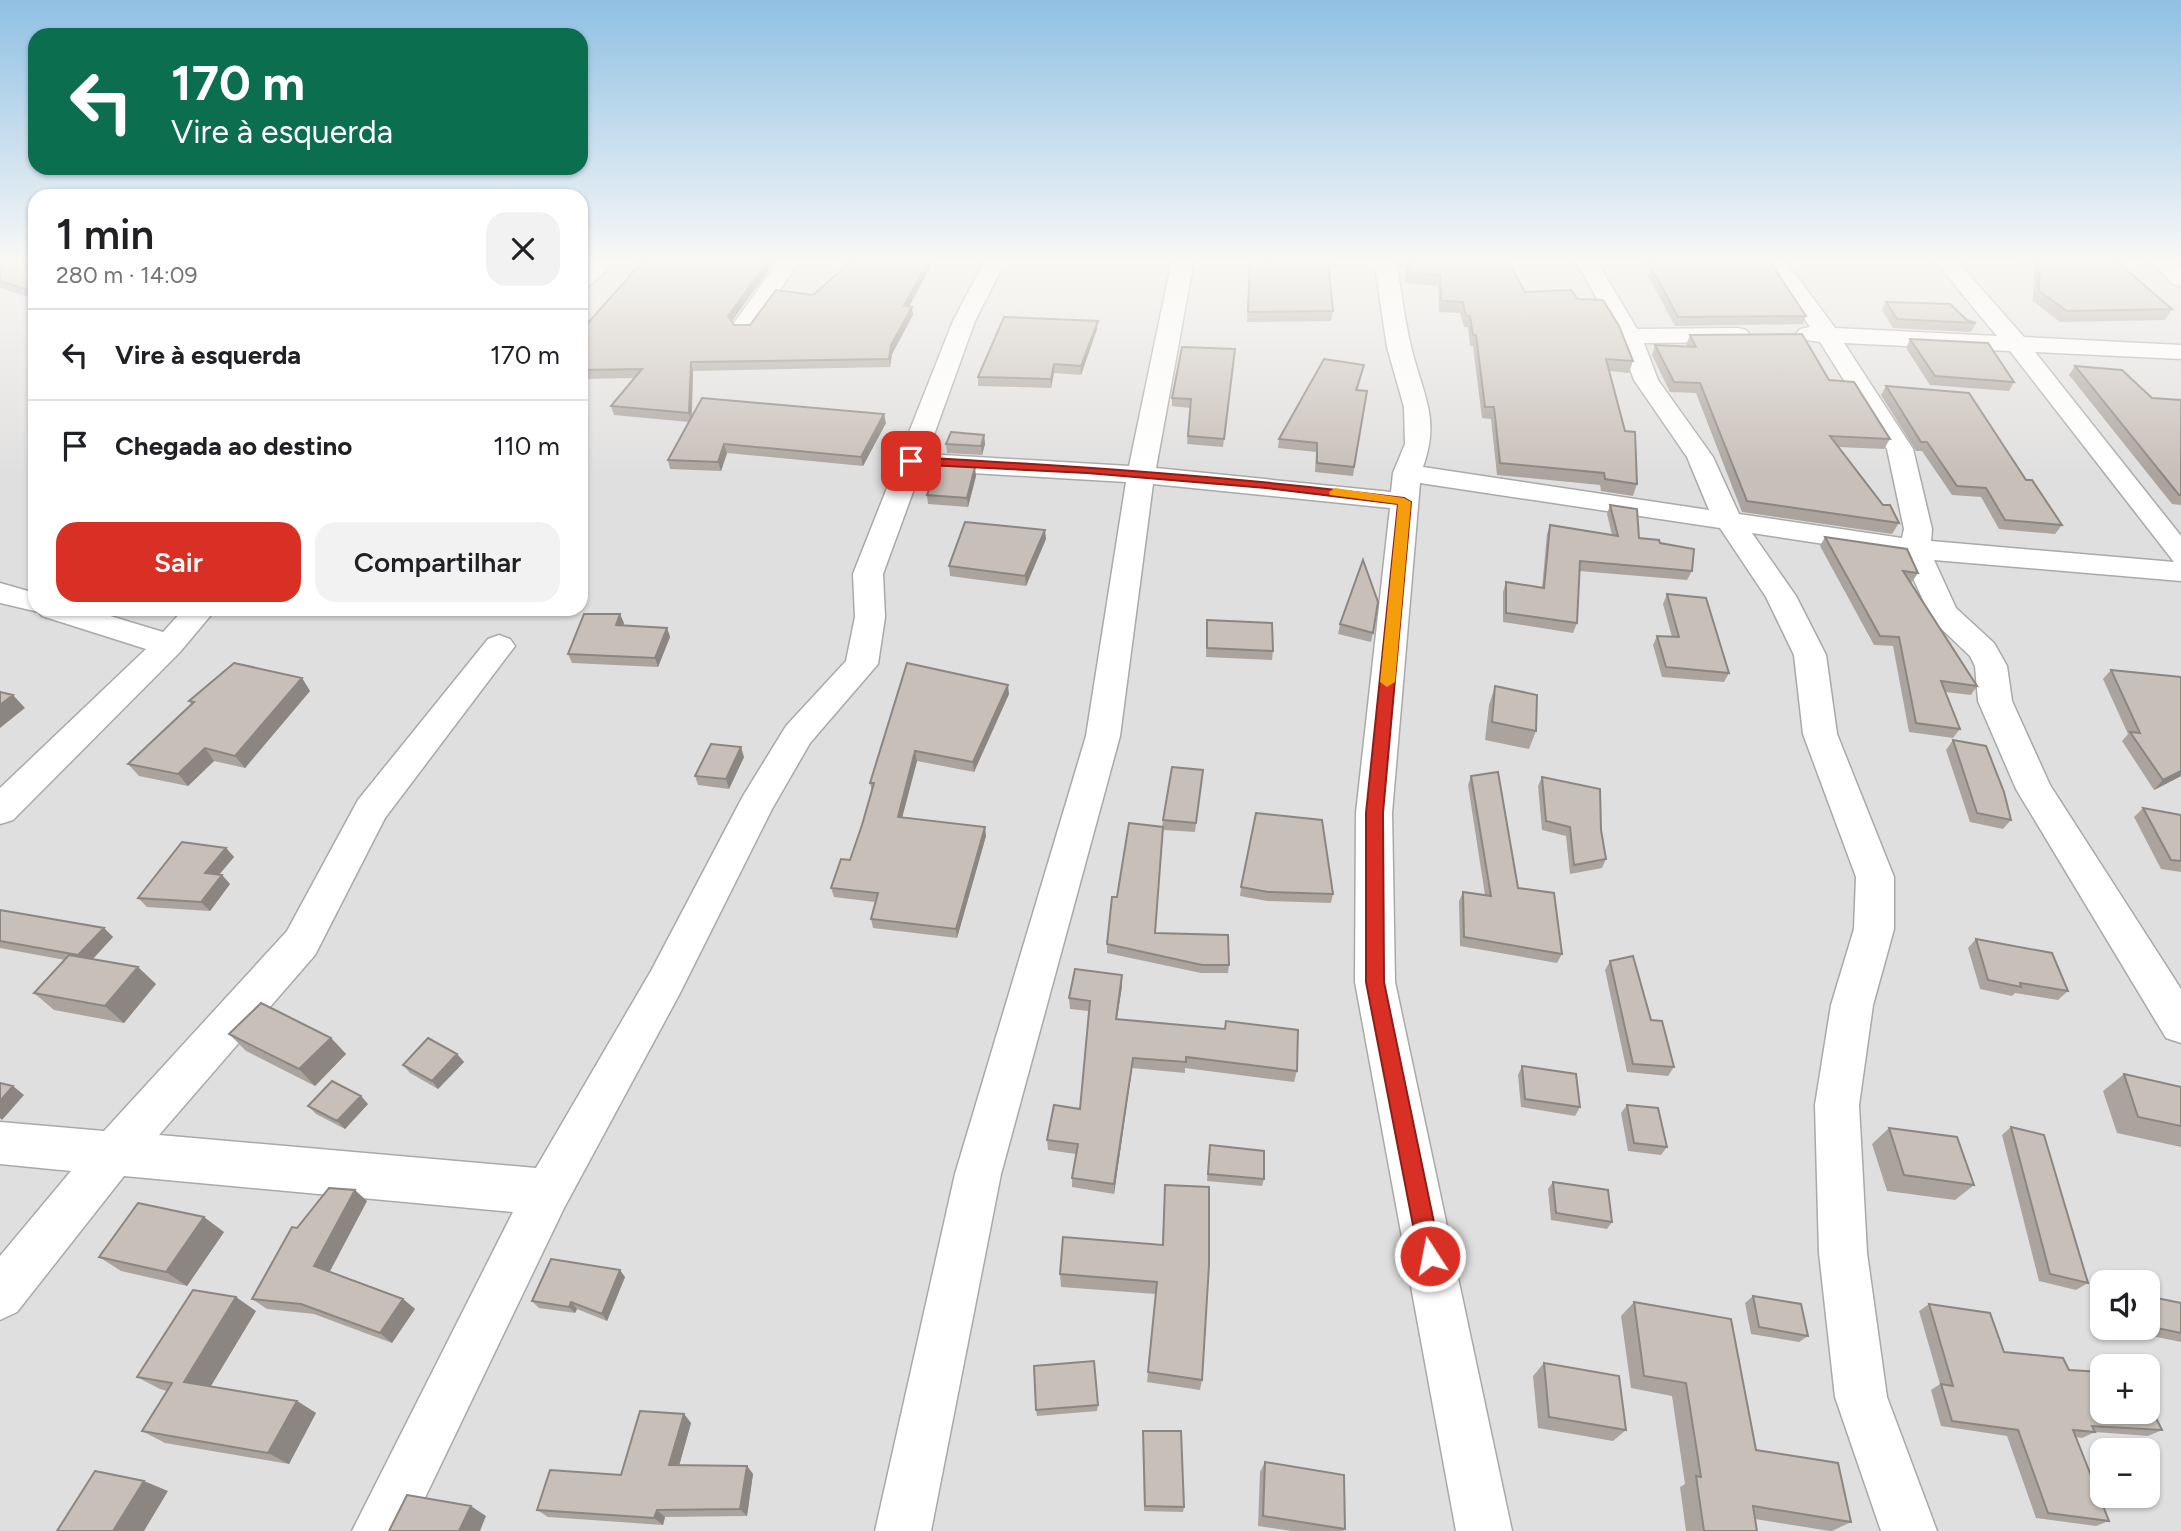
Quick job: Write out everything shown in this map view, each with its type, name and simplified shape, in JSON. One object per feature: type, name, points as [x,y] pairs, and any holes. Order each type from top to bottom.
[{"type":"street","points":[[380,1531],[548,1192],[665,982],[756,806],[798,736],[862,664],[870,617],[869,575],[960,331]]},
{"type":"street","points":[[903,1531],[978,1174],[1104,736],[1141,474],[1169,331]]},
{"type":"street","points":[[1396,331],[1417,407],[1418,444],[1406,487],[1374,813],[1375,982],[1484,1531]]},
{"type":"street","points":[[1627,331],[1646,380],[1700,457],[1728,520],[1781,596],[1810,655],[1820,734],[1875,877],[1874,929],[1852,1005],[1837,1105],[1843,1253],[1861,1397],[1897,1504],[1909,1531]]},
{"type":"street","points":[[1825,331],[1900,449],[1918,529],[1915,549],[1942,613],[1983,650],[1991,666],[1994,701],[2034,789],[2181,1025]]},
{"type":"street","points":[[2006,331],[2181,555]]},
{"type":"street","points":[[1630,336],[1761,334]]},
{"type":"street","points":[[1787,334],[2015,342],[2181,352]]},
{"type":"street","points":[[911,461],[1292,486],[1406,487],[1728,520],[1915,549],[2181,572]]},
{"type":"street","points":[[0,593],[28,601]]},
{"type":"street","points":[[76,616],[169,645]]},
{"type":"street","points":[[0,810],[169,645],[195,616]]},
{"type":"street","points":[[0,1295],[114,1153],[301,943],[371,810],[499,646]]},
{"type":"street","points":[[0,1143],[548,1192]]},
{"type":"shaded area","points":[[0,331],[28,331],[28,616],[588,616],[588,331],[2181,331],[2181,1531],[0,1531]]},
{"type":"building","points":[[588,331],[898,331],[891,345],[889,359],[691,362],[689,413],[611,406],[642,369],[588,370]]},
{"type":"building","points":[[998,331],[1094,331],[1081,366],[1054,364],[1051,379],[978,377]]},
{"type":"building","points":[[1472,331],[1621,331],[1633,361],[1606,359],[1625,431],[1635,432],[1637,484],[1605,479],[1604,473],[1500,463],[1494,407],[1485,407],[1476,335],[1473,335]]},
{"type":"building","points":[[1802,334],[1829,380],[1854,382],[1890,439],[1830,436],[1883,505],[1890,505],[1899,523],[1747,501],[1700,383],[1674,382],[1655,345],[1696,347],[1690,335]]},
{"type":"building","points":[[1910,339],[1988,343],[2014,382],[1935,376]]},
{"type":"building","points":[[1182,347],[1235,349],[1224,439],[1188,436],[1191,399],[1172,398]]},
{"type":"building","points":[[1324,359],[1364,365],[1356,390],[1367,391],[1354,467],[1317,463],[1317,443],[1279,439]]},
{"type":"building","points":[[2075,366],[2122,370],[2152,398],[2181,400],[2181,495],[2179,495]]},
{"type":"building","points":[[1886,386],[1969,393],[2026,480],[2032,480],[2062,525],[2005,520],[1986,488],[1957,486],[1927,442],[1921,442]]},
{"type":"building","points":[[702,398],[884,414],[861,457],[724,444],[718,462],[668,460]]},
{"type":"building","points":[[951,432],[984,435],[981,446],[946,444]]},
{"type":"building","points":[[938,465],[975,467],[967,498],[927,495]]},
{"type":"building","points":[[1610,505],[1637,509],[1639,538],[1694,549],[1692,571],[1580,561],[1577,623],[1506,613],[1506,582],[1544,588],[1550,525],[1618,536]]},
{"type":"building","points":[[965,522],[1045,530],[1025,576],[949,566]]},
{"type":"building","points":[[1825,537],[1907,549],[1918,573],[1903,571],[1977,686],[1941,681],[1960,729],[1916,723],[1899,637],[1880,636]]},
{"type":"building","points":[[1363,560],[1378,602],[1373,633],[1340,624]]},
{"type":"building","points":[[1667,594],[1706,598],[1729,673],[1666,667],[1657,636],[1679,637]]},
{"type":"building","points":[[588,614],[620,614],[616,625],[667,628],[655,658],[568,654],[583,616]]},
{"type":"building","points":[[1207,620],[1272,623],[1273,651],[1207,648]]},
{"type":"building","points":[[234,663],[302,678],[235,756],[205,748],[178,774],[128,764],[194,702],[189,701]]},
{"type":"building","points":[[907,663],[1008,685],[973,762],[915,751],[898,817],[985,827],[956,929],[871,919],[878,893],[831,888],[841,859],[850,860],[862,825],[874,783],[870,783]]},
{"type":"building","points":[[2111,670],[2181,677],[2181,771],[2163,780],[2130,732],[2140,733]]},
{"type":"building","points":[[1495,686],[1537,695],[1536,731],[1492,722]]},
{"type":"building","points":[[0,692],[13,695],[0,705]]},
{"type":"building","points":[[1953,740],[1986,746],[2004,792],[2011,820],[1977,813]]},
{"type":"building","points":[[711,744],[741,747],[726,779],[695,776]]},
{"type":"building","points":[[1172,767],[1203,770],[1196,823],[1163,820]]},
{"type":"building","points":[[1498,772],[1518,888],[1554,893],[1562,954],[1464,937],[1463,892],[1491,896],[1471,776]]},
{"type":"building","points":[[1542,777],[1600,789],[1601,830],[1606,859],[1574,865],[1570,827],[1546,821]]},
{"type":"building","points":[[2143,808],[2181,815],[2181,861],[2171,860]]},
{"type":"building","points":[[1256,813],[1322,820],[1333,894],[1268,892],[1241,887]]},
{"type":"building","points":[[1129,823],[1163,827],[1155,933],[1228,935],[1229,965],[1202,965],[1107,944],[1112,897],[1117,897]]},
{"type":"building","points":[[182,842],[226,848],[205,873],[222,875],[201,902],[138,898]]},
{"type":"building","points":[[0,910],[104,928],[78,955],[0,941]]},
{"type":"building","points":[[1976,939],[2052,953],[2068,991],[2020,983],[2021,987],[1988,980]]},
{"type":"building","points":[[69,955],[138,967],[105,1006],[34,993]]},
{"type":"building","points":[[1633,956],[1651,1020],[1662,1021],[1674,1067],[1633,1064],[1610,961]]},
{"type":"building","points":[[1075,969],[1122,975],[1116,1019],[1225,1029],[1226,1021],[1298,1030],[1297,1071],[1186,1057],[1186,1062],[1133,1058],[1114,1184],[1072,1178],[1078,1144],[1047,1140],[1054,1105],[1080,1109],[1090,1001],[1069,998]]},
{"type":"building","points":[[261,1003],[331,1038],[299,1069],[229,1034]]},
{"type":"building","points":[[428,1038],[457,1054],[432,1081],[403,1065]]},
{"type":"building","points":[[1522,1066],[1576,1074],[1580,1107],[1525,1099]]},
{"type":"building","points":[[2124,1074],[2181,1087],[2181,1126],[2138,1117]]},
{"type":"building","points":[[332,1081],[361,1096],[337,1121],[308,1106]]},
{"type":"building","points":[[0,1083],[13,1086],[0,1101]]},
{"type":"building","points":[[1627,1105],[1658,1108],[1667,1147],[1634,1143]]},
{"type":"building","points":[[2011,1127],[2044,1135],[2088,1283],[2050,1274]]},
{"type":"building","points":[[1889,1128],[1957,1137],[1974,1185],[1904,1175]]},
{"type":"building","points":[[1210,1145],[1264,1151],[1264,1179],[1208,1174]]},
{"type":"building","points":[[1553,1182],[1608,1190],[1612,1222],[1556,1213]]},
{"type":"building","points":[[1165,1185],[1209,1187],[1209,1265],[1202,1380],[1148,1372],[1157,1282],[1060,1274],[1063,1237],[1163,1245]]},
{"type":"building","points":[[329,1188],[355,1190],[314,1266],[403,1299],[380,1333],[301,1304],[252,1299],[292,1227],[297,1228]]},
{"type":"building","points":[[138,1203],[204,1217],[166,1272],[99,1257]]},
{"type":"building","points":[[551,1259],[620,1270],[602,1314],[571,1302],[569,1307],[532,1301]]},
{"type":"building","points":[[193,1290],[236,1297],[184,1382],[297,1401],[268,1453],[142,1431],[172,1383],[137,1377]]},
{"type":"building","points":[[1753,1296],[1801,1304],[1808,1336],[1759,1327]]},
{"type":"building","points":[[2160,1299],[2181,1303],[2181,1333],[2160,1329]]},
{"type":"building","points":[[1634,1302],[1731,1319],[1756,1450],[1838,1463],[1851,1522],[1753,1506],[1757,1531],[1704,1531],[1696,1476],[1701,1477],[1686,1383],[1644,1376]]},
{"type":"building","points":[[1929,1304],[1990,1313],[2004,1352],[2063,1358],[2069,1370],[2090,1371],[2090,1424],[2159,1424],[2162,1430],[2092,1426],[2095,1432],[2073,1430],[2090,1473],[2090,1508],[2104,1508],[2109,1521],[2048,1513],[2018,1430],[1952,1421],[1941,1384],[1953,1386]]},
{"type":"building","points":[[1094,1361],[1098,1405],[1036,1410],[1034,1366]]},
{"type":"building","points":[[1544,1363],[1619,1376],[1626,1430],[1549,1417]]},
{"type":"building","points":[[640,1411],[684,1414],[669,1465],[747,1466],[740,1509],[657,1510],[654,1518],[537,1510],[550,1470],[621,1475]]},
{"type":"building","points":[[1143,1431],[1181,1431],[1184,1507],[1145,1506]]},
{"type":"building","points":[[1265,1462],[1344,1475],[1345,1529],[1263,1516]]},
{"type":"building","points":[[95,1471],[144,1481],[113,1531],[57,1531]]},
{"type":"building","points":[[407,1495],[471,1506],[459,1531],[389,1531]]},
{"type":"slow traffic","points":[[1335,492],[1404,502],[1387,682]]},
{"type":"route","points":[[911,461],[1087,470],[1292,486],[1404,502],[1374,813],[1375,982],[1430,1256]]}]
